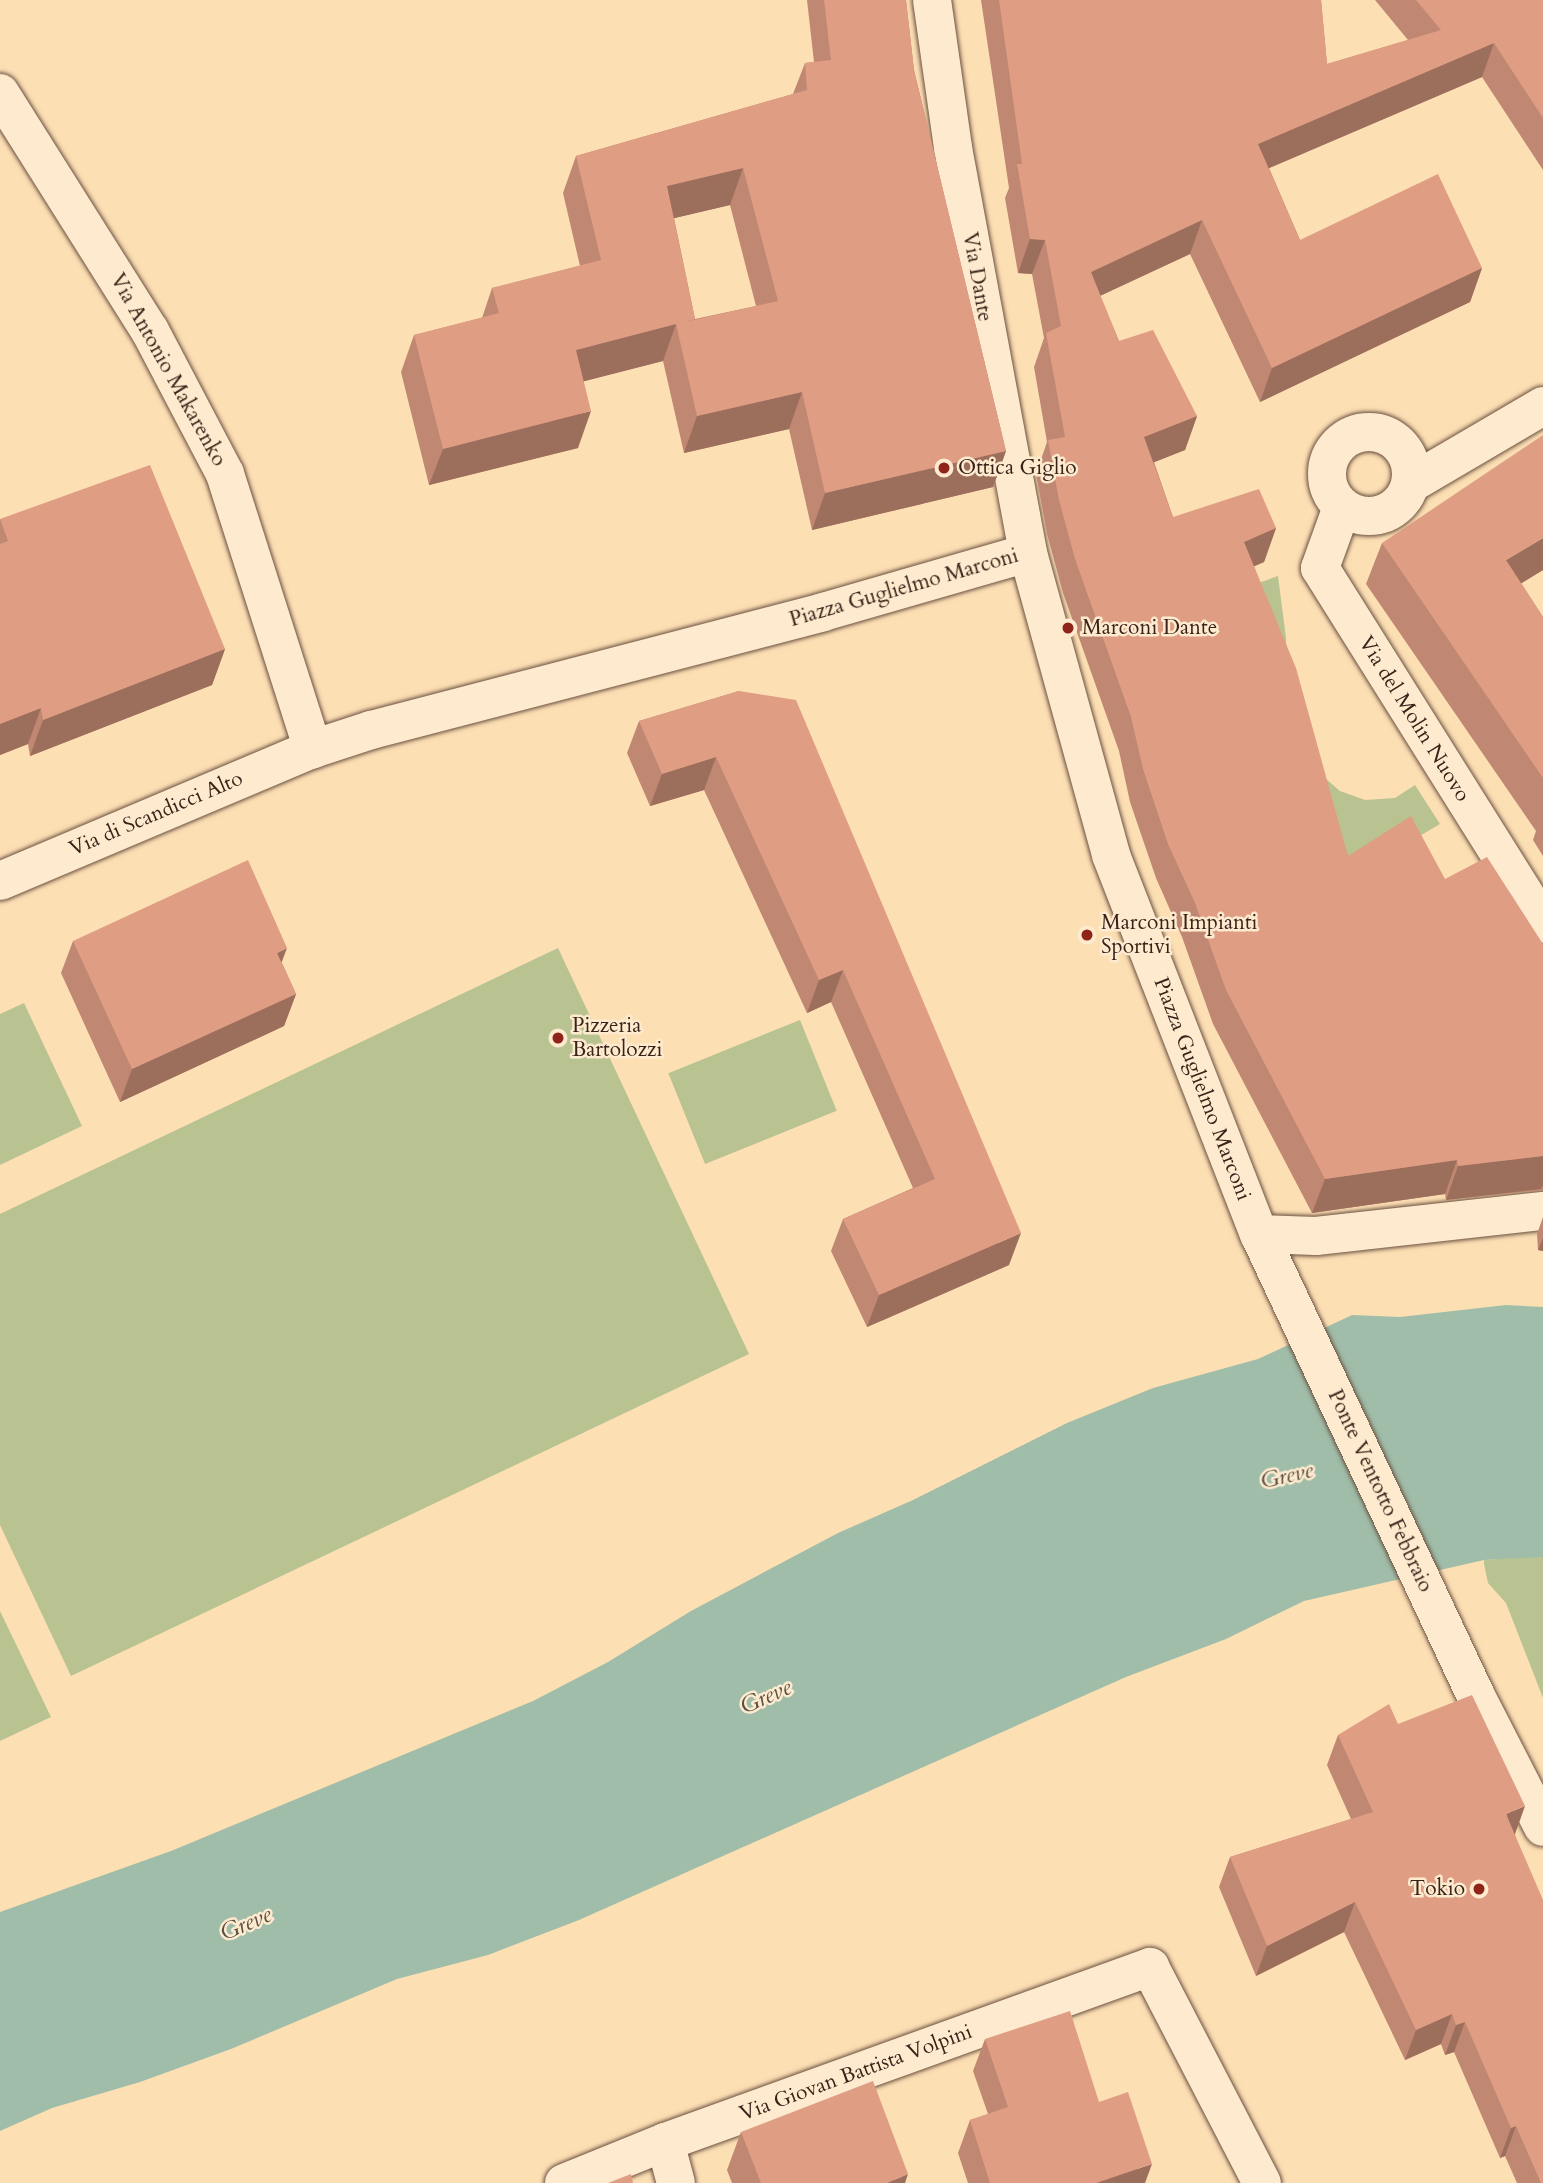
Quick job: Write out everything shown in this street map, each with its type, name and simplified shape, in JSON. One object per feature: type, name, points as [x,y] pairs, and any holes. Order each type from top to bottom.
[{"type":"street","name":"Via Dante","points":[[932,0],[953,148],[1028,553]]},
{"type":"street","name":"Via Antonio Makarenko","points":[[0,93],[150,331],[225,474],[313,749]]},
{"type":"street","points":[[1410,484],[1410,470],[1400,445],[1376,432],[1349,437],[1338,445],[1327,470],[1333,496],[1342,507],[1368,517],[1382,514],[1395,507],[1410,484],[1543,406]]},
{"type":"street","name":"Via del Molin Nuovo","points":[[1342,507],[1320,568],[1543,924]]},
{"type":"street","name":"Piazza Guglielmo Marconi","points":[[313,749],[371,730],[823,612],[1028,553],[1111,855],[1259,1234],[1284,1286]]},
{"type":"street","name":"Via di Scandicci Alto","points":[[0,881],[313,749]]},
{"type":"street","points":[[1259,1234],[1316,1236],[1543,1211]]},
{"type":"street","name":"Ponte Ventotto Febbraio","points":[[1284,1286],[1476,1696],[1543,1827]]},
{"type":"street","name":"Via Giovan Battista Volpini","points":[[564,2183],[665,2142],[1150,1967],[1262,2183]]},
{"type":"street","points":[[665,2142],[676,2183]]},
{"type":"green space","points":[[1278,576],[1286,638],[1286,698],[1318,772],[1340,791],[1365,800],[1395,798],[1415,785],[1440,824],[1345,880],[1239,590]]},
{"type":"green space","points":[[558,948],[749,1354],[71,1676],[0,1525],[0,1214]]},
{"type":"green space","points":[[24,1003],[82,1126],[0,1165],[0,1014]]},
{"type":"green space","points":[[800,1020],[837,1111],[705,1164],[668,1073]]},
{"type":"green space","points":[[1543,1556],[1543,1698],[1506,1603],[1488,1583],[1484,1560]]},
{"type":"green space","points":[[0,1611],[51,1717],[0,1741]]},
{"type":"water","name":"Greve","points":[[1506,1305],[1543,1307],[1543,1557],[1484,1560],[1304,1601],[1226,1639],[1126,1677],[579,1920],[488,1955],[397,1979],[231,2049],[140,2082],[52,2108],[0,2131],[0,1912],[171,1851],[533,1701],[608,1662],[691,1611],[838,1533],[913,1500],[1067,1423],[1153,1388],[1258,1359],[1352,1315],[1400,1317]]},
{"type":"building","points":[[824,0],[906,0],[914,70],[1006,451],[825,493],[802,392],[697,416],[676,324],[576,350],[591,411],[443,449],[414,335],[499,313],[492,288],[601,260],[576,156],[807,90],[805,63],[831,60]],"holes":[[[743,168],[778,301],[685,322],[695,319],[667,186]]]},
{"type":"building","points":[[999,0],[1321,0],[1327,64],[1441,30],[1416,0],[1543,0],[1543,118],[1494,43],[1258,144],[1300,240],[1438,174],[1482,268],[1272,368],[1202,220],[1091,272],[1119,341],[1153,330],[1197,416],[1144,437],[1173,517],[1259,489],[1276,528],[1244,542],[1296,668],[1348,856],[1411,816],[1445,879],[1487,857],[1543,944],[1543,1156],[1458,1166],[1457,1160],[1325,1179],[1226,990],[1195,903],[1168,844],[1143,769],[1131,717],[1075,559],[1059,500],[1048,440],[1065,437],[1046,333],[1061,326],[1045,240],[1030,239],[1017,164],[1022,164]]},
{"type":"building","points":[[1543,435],[1543,538],[1506,560],[1543,617],[1543,778],[1382,543]]},
{"type":"building","points":[[150,465],[225,649],[43,720],[41,708],[0,724],[0,544],[8,541],[0,519]]},
{"type":"building","points":[[739,691],[796,700],[1021,1233],[879,1295],[843,1219],[935,1179],[843,970],[819,980],[716,757],[662,774],[639,721]]},
{"type":"building","points":[[248,860],[287,948],[277,953],[296,994],[132,1069],[73,941]]},
{"type":"building","points":[[1472,1695],[1525,1806],[1506,1814],[1543,1900],[1543,2183],[1516,2126],[1511,2128],[1465,2022],[1456,2025],[1452,2014],[1416,2030],[1355,1902],[1267,1946],[1230,1857],[1373,1812],[1338,1735],[1389,1704],[1398,1724]]},
{"type":"building","points":[[1070,2011],[1099,2102],[1128,2092],[1152,2164],[1096,2183],[990,2183],[970,2120],[1008,2107],[985,2039]]},
{"type":"building","points":[[873,2081],[908,2174],[887,2183],[761,2183],[741,2132]]},
{"type":"building","points":[[631,2174],[633,2183],[608,2183]]},
{"type":"place","name":"Ottica Giglio","points":[[944,468]]},
{"type":"place","name":"Marconi Dante","points":[[1068,628]]},
{"type":"place","name":"Marconi Impianti Sportivi","points":[[1087,935]]},
{"type":"place","name":"Pizzeria Bartolozzi","points":[[558,1038]]},
{"type":"place","name":"Tokio","points":[[1479,1889]]}]
